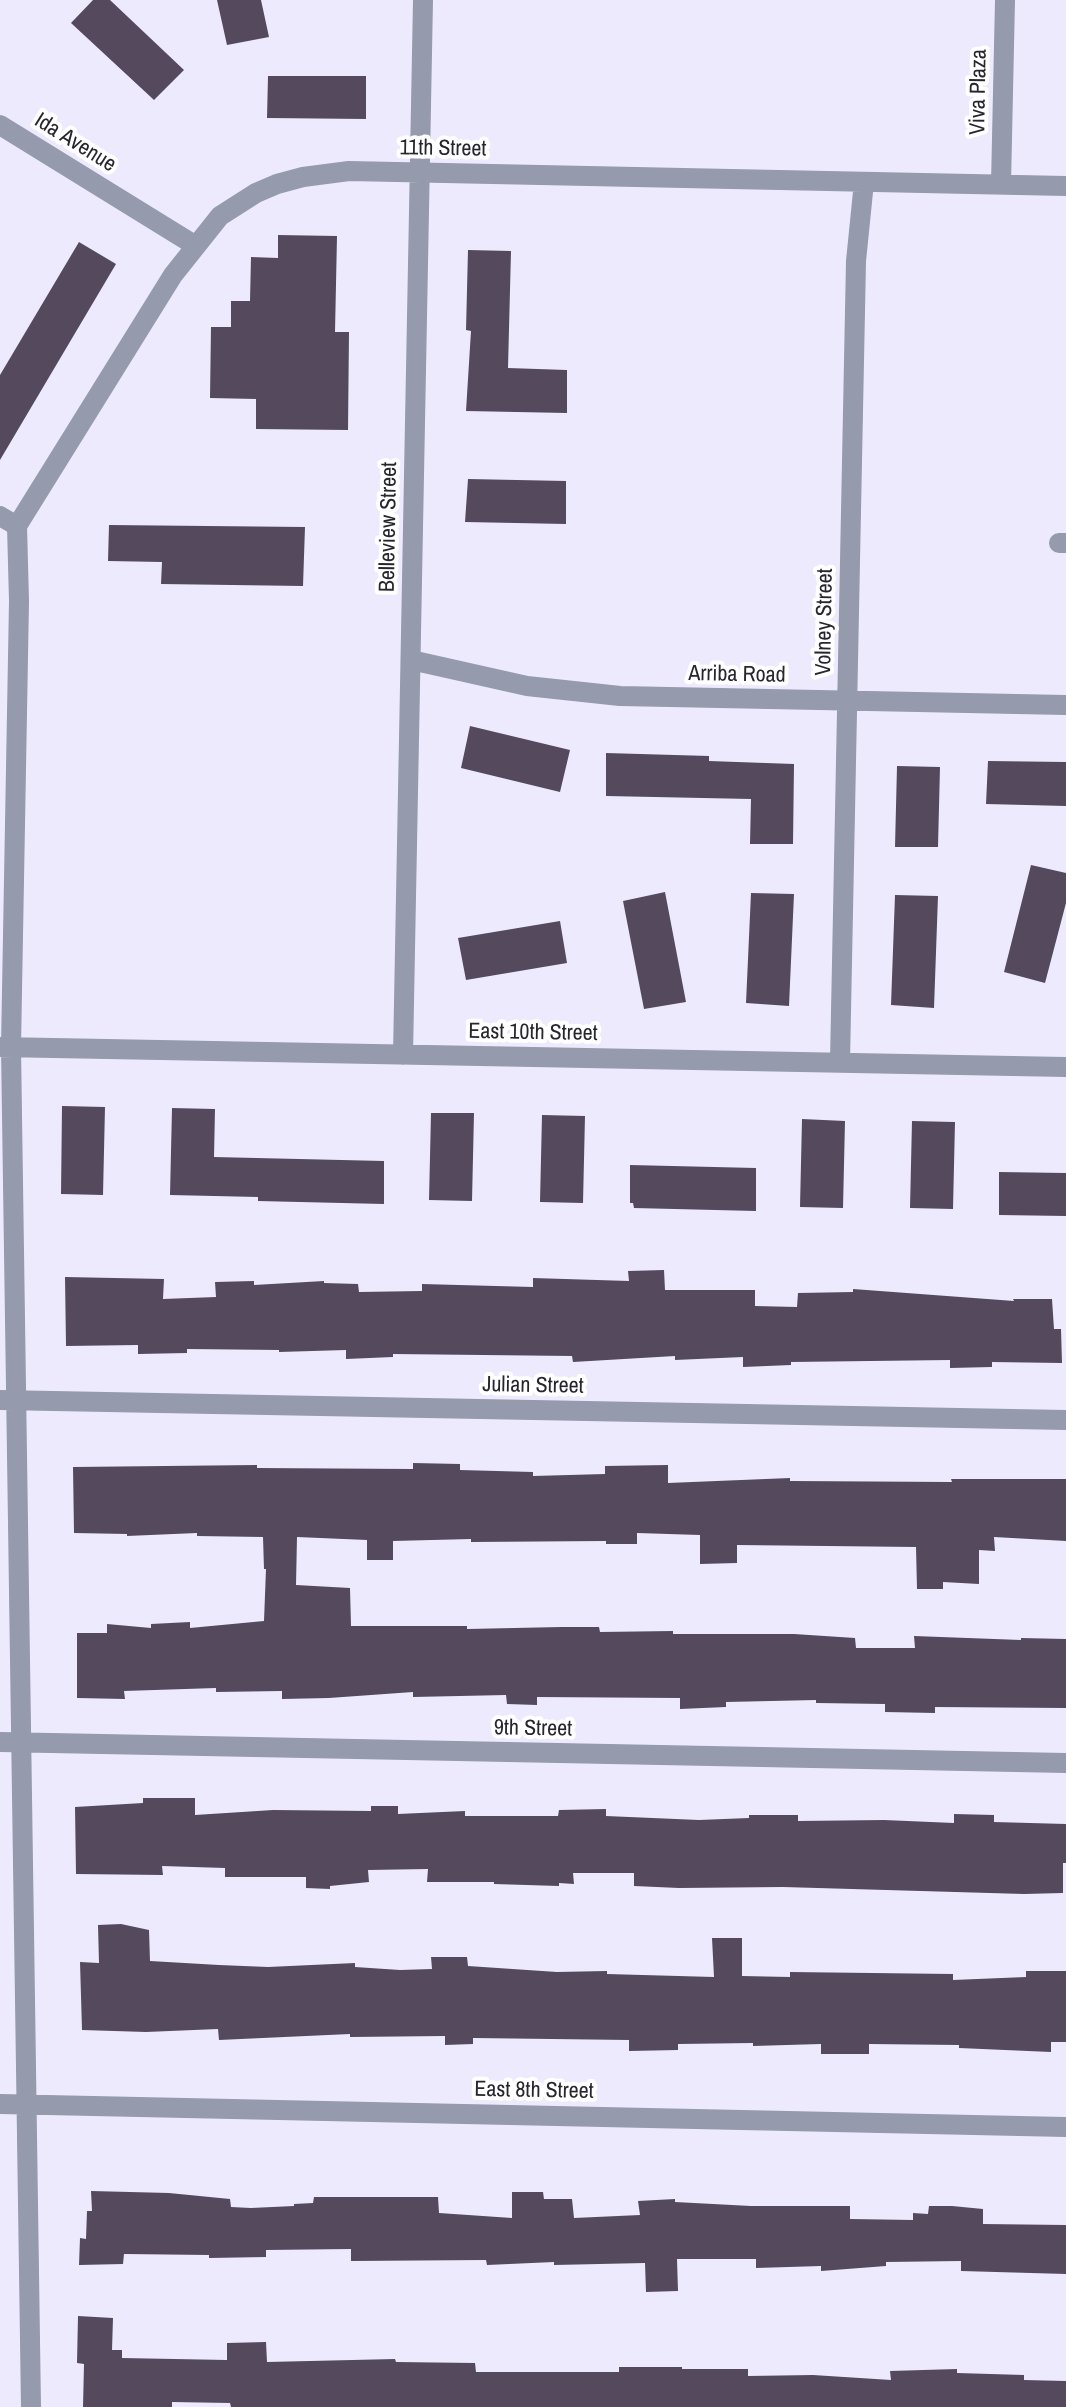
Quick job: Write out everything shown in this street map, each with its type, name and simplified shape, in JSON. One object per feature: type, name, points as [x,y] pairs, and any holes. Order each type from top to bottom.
[{"type":"street","name":"Belleview Street","points":[[403,1055],[423,0]]},
{"type":"street","name":"Viva Plaza","points":[[1001,184],[1005,0]]},
{"type":"street","name":"Ida Avenue","points":[[0,125],[196,246]]},
{"type":"street","name":"11th Street","points":[[9,521],[173,275],[196,246],[220,216],[256,193],[277,184],[330,172],[1066,186]]},
{"type":"street","name":"Volney Street","points":[[840,1062],[856,261],[864,182]]},
{"type":"street","points":[[9,521],[6,1047],[10,1743],[27,2105],[31,2407]]},
{"type":"street","name":"Arriba Road","points":[[411,660],[527,686],[620,696],[1066,705]]},
{"type":"street","name":"East 10th Street","points":[[6,1047],[1066,1067]]},
{"type":"street","name":"Julian Street","points":[[8,1400],[1066,1420]]},
{"type":"street","name":"9th Street","points":[[10,1743],[1066,1763]]},
{"type":"street","name":"East 8th Street","points":[[0,2104],[1066,2127]]},
{"type":"building","points":[[93,0],[110,0],[184,70],[154,100],[71,23]]},
{"type":"building","points":[[217,0],[261,0],[269,37],[227,45]]},
{"type":"building","points":[[268,76],[366,76],[366,119],[267,118]]},
{"type":"building","points":[[278,235],[337,236],[335,332],[349,332],[348,430],[256,429],[256,399],[210,398],[211,327],[231,327],[231,301],[250,301],[251,257],[278,258]]},
{"type":"building","points":[[79,242],[116,264],[0,460],[0,375]]},
{"type":"building","points":[[468,250],[511,251],[508,368],[567,370],[567,413],[466,411],[471,331],[466,330]]},
{"type":"building","points":[[468,479],[566,481],[566,524],[465,522]]},
{"type":"building","points":[[109,525],[305,527],[303,586],[161,584],[162,562],[108,561]]},
{"type":"building","points":[[470,726],[570,750],[560,792],[461,768]]},
{"type":"building","points":[[606,753],[709,756],[709,761],[794,764],[793,844],[750,844],[751,799],[606,796]]},
{"type":"building","points":[[988,761],[1066,762],[1066,806],[986,804]]},
{"type":"building","points":[[897,766],[940,767],[938,847],[895,847]]},
{"type":"building","points":[[1031,865],[1066,873],[1066,903],[1045,983],[1004,972]]},
{"type":"building","points":[[665,892],[686,1002],[644,1009],[623,901]]},
{"type":"building","points":[[751,893],[794,894],[789,1006],[746,1003]]},
{"type":"building","points":[[895,895],[938,896],[934,1008],[891,1005]]},
{"type":"building","points":[[560,921],[567,963],[466,980],[458,938]]},
{"type":"building","points":[[62,1106],[105,1107],[103,1195],[61,1194]]},
{"type":"building","points":[[172,1108],[215,1109],[214,1157],[384,1161],[384,1204],[170,1195]]},
{"type":"building","points":[[431,1113],[474,1113],[472,1201],[429,1200]]},
{"type":"building","points":[[542,1115],[585,1116],[583,1203],[540,1202]]},
{"type":"building","points":[[802,1119],[845,1121],[843,1208],[800,1207]]},
{"type":"building","points":[[912,1121],[955,1122],[953,1209],[910,1208]]},
{"type":"building","points":[[630,1165],[756,1168],[756,1211],[634,1208],[630,1203]]},
{"type":"building","points":[[999,1172],[1066,1173],[1066,1216],[999,1215]]},
{"type":"building","points":[[664,1270],[665,1290],[755,1290],[755,1306],[797,1307],[798,1293],[853,1292],[853,1289],[1014,1301],[1052,1299],[1054,1329],[1061,1329],[1062,1363],[992,1362],[992,1367],[950,1368],[950,1360],[791,1362],[791,1365],[743,1367],[743,1357],[675,1360],[675,1356],[573,1362],[572,1356],[393,1354],[393,1357],[346,1359],[346,1350],[279,1352],[187,1349],[187,1353],[138,1354],[138,1345],[66,1346],[65,1277],[164,1279],[163,1299],[216,1297],[215,1282],[254,1281],[254,1285],[324,1281],[358,1284],[359,1292],[422,1291],[422,1284],[533,1287],[533,1278],[629,1281],[628,1271]]},
{"type":"building","points":[[413,1463],[460,1464],[460,1470],[533,1472],[533,1476],[605,1474],[605,1466],[668,1465],[668,1483],[790,1478],[790,1481],[952,1482],[951,1479],[1066,1479],[1066,1541],[994,1537],[995,1551],[979,1550],[979,1584],[943,1582],[943,1589],[917,1589],[916,1547],[737,1545],[737,1563],[700,1564],[700,1535],[637,1533],[637,1544],[606,1544],[606,1541],[471,1542],[471,1539],[393,1541],[393,1560],[367,1560],[367,1540],[297,1537],[296,1585],[350,1588],[351,1626],[467,1626],[467,1629],[599,1627],[600,1632],[794,1634],[855,1638],[856,1648],[915,1648],[914,1636],[1066,1639],[1066,1708],[935,1707],[935,1713],[885,1712],[885,1704],[816,1703],[816,1700],[726,1702],[726,1707],[680,1709],[680,1698],[537,1697],[537,1705],[507,1704],[506,1695],[413,1697],[413,1692],[282,1699],[282,1691],[216,1692],[216,1688],[124,1691],[125,1699],[77,1698],[77,1633],[107,1633],[107,1624],[151,1628],[151,1624],[190,1622],[190,1628],[264,1621],[266,1569],[263,1537],[197,1536],[197,1533],[127,1536],[74,1533],[73,1467],[257,1465],[257,1468],[413,1469]]},
{"type":"building","points":[[143,1798],[195,1798],[195,1815],[273,1810],[371,1811],[371,1806],[398,1806],[398,1814],[465,1811],[465,1816],[558,1816],[559,1810],[606,1809],[606,1816],[699,1820],[749,1818],[749,1815],[798,1815],[798,1821],[954,1823],[954,1814],[994,1815],[994,1822],[1066,1824],[1066,1863],[1063,1863],[1063,1893],[1024,1894],[634,1886],[634,1873],[573,1873],[574,1884],[559,1883],[559,1886],[427,1882],[428,1869],[368,1870],[369,1882],[330,1886],[330,1889],[306,1888],[306,1877],[225,1877],[225,1868],[162,1866],[163,1875],[76,1874],[75,1807],[143,1803]]},
{"type":"building","points":[[121,1924],[149,1930],[150,1961],[219,1965],[268,1967],[355,1963],[355,1967],[432,1969],[431,1957],[467,1957],[468,1966],[714,1977],[712,1938],[742,1938],[742,1976],[790,1977],[790,1972],[953,1974],[953,1980],[1026,1977],[1026,1971],[1066,1971],[1066,2042],[1051,2042],[1051,2052],[959,2048],[959,2045],[869,2044],[869,2054],[821,2054],[821,2044],[678,2044],[678,2050],[629,2051],[629,2040],[473,2038],[473,2044],[445,2045],[445,2036],[350,2037],[350,2034],[219,2040],[218,2029],[146,2032],[82,2030],[80,1962],[99,1963],[98,1925]]},
{"type":"building","points":[[91,2191],[169,2193],[230,2199],[231,2207],[251,2208],[313,2203],[314,2197],[438,2197],[439,2213],[512,2218],[512,2192],[543,2192],[544,2199],[572,2199],[574,2218],[640,2215],[638,2201],[675,2199],[675,2202],[751,2206],[850,2206],[850,2219],[913,2220],[913,2213],[928,2214],[929,2206],[952,2206],[983,2209],[983,2224],[1066,2225],[1066,2274],[961,2271],[961,2261],[886,2262],[886,2266],[821,2271],[821,2266],[756,2268],[756,2259],[677,2259],[678,2291],[646,2292],[645,2263],[487,2265],[486,2260],[351,2261],[351,2249],[266,2250],[266,2257],[124,2254],[123,2264],[79,2265],[80,2238],[86,2239],[87,2211],[92,2211]]},
{"type":"building","points":[[78,2316],[113,2318],[112,2350],[122,2350],[122,2358],[227,2360],[227,2343],[266,2342],[267,2362],[395,2359],[396,2362],[475,2363],[476,2372],[619,2372],[619,2367],[682,2367],[748,2369],[748,2376],[813,2375],[891,2380],[890,2371],[957,2369],[957,2373],[1024,2375],[1024,2380],[1066,2381],[1066,2407],[231,2407],[230,2403],[172,2402],[172,2407],[83,2407],[84,2364],[77,2363]]}]
